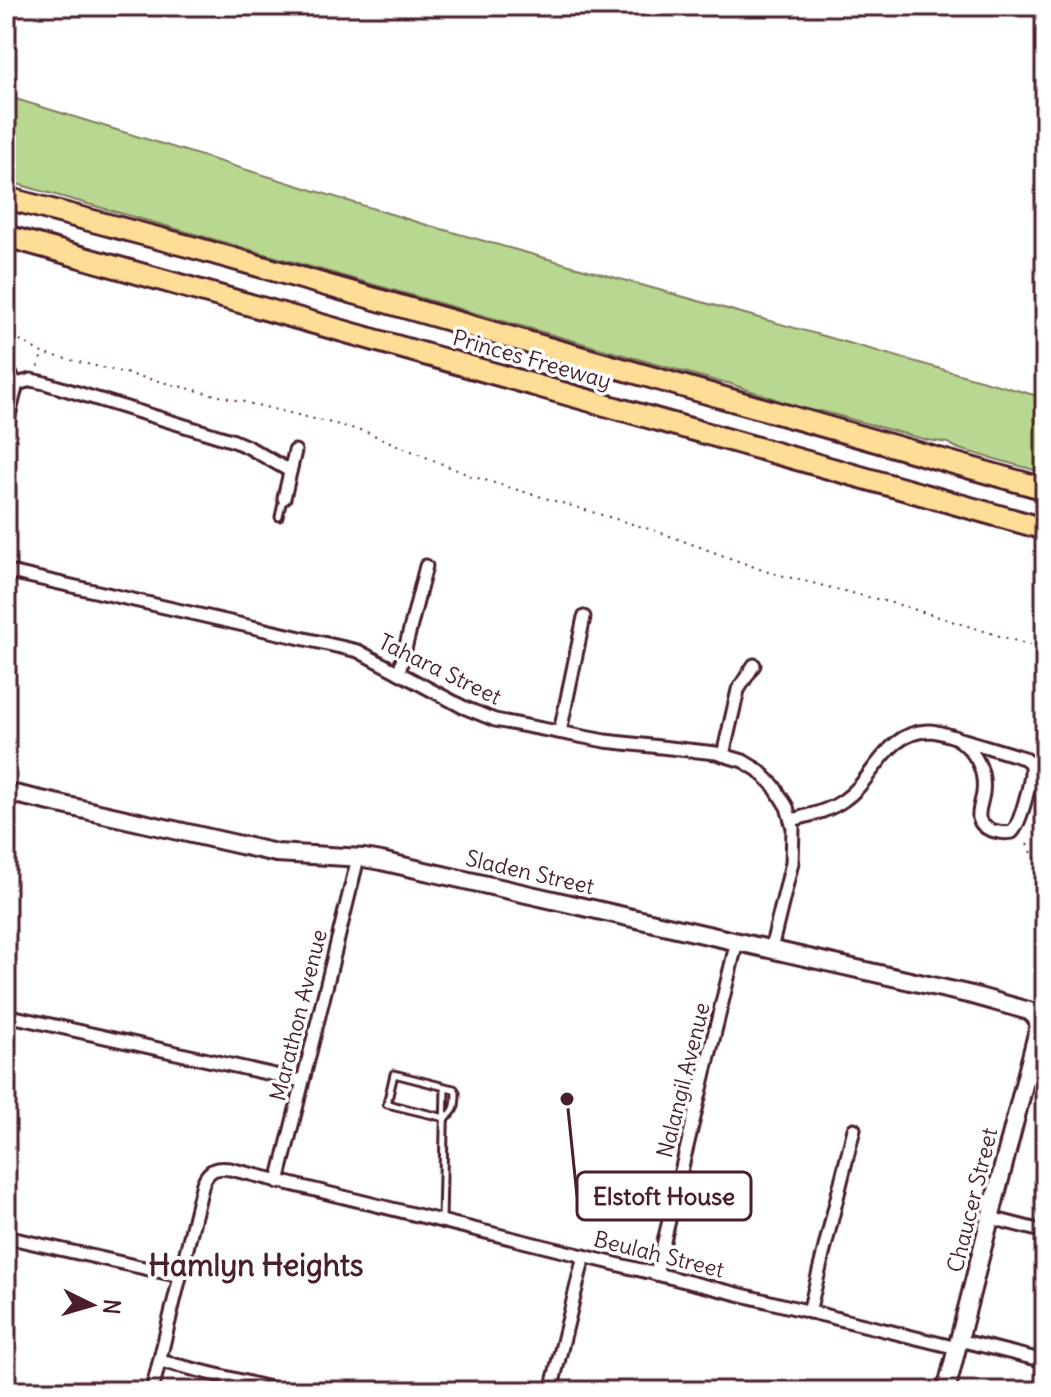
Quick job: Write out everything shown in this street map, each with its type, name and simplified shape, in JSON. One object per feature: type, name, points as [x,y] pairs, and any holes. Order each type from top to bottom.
[{"type":"highway","name":"Princes Freeway","points":[[6,198],[199,249],[1045,489]]},
{"type":"highway","name":"Princes Freeway","points":[[6,236],[1045,529]]},
{"type":"street","points":[[6,368],[17,384],[6,427]]},
{"type":"street","points":[[17,384],[31,380],[45,383],[234,441],[290,471]]},
{"type":"street","points":[[284,498],[295,451]]},
{"type":"street","points":[[399,673],[426,566]]},
{"type":"street","name":"Tahara Street","points":[[8,570],[358,651],[463,707],[495,720],[605,741],[723,755],[751,765],[779,793],[792,820],[794,856],[771,949]]},
{"type":"street","points":[[560,732],[584,617]]},
{"type":"street","points":[[723,755],[738,690],[754,665]]},
{"type":"street","points":[[792,820],[823,811],[845,800],[902,738],[927,731],[955,737],[1024,758],[1031,764],[1019,824],[1012,832],[986,828],[981,824],[979,814],[984,791],[981,770],[971,751],[955,737]]},
{"type":"street","name":"Sladen Street","points":[[6,792],[276,853],[381,861],[1022,1008],[1034,1014],[1037,1020]]},
{"type":"street","name":"Marathon Avenue","points":[[278,1182],[358,858]]},
{"type":"street","name":"Nalangil Avenue","points":[[656,1274],[737,941]]},
{"type":"street","points":[[6,1015],[302,1081]]},
{"type":"street","name":"Chaucer Street","points":[[946,1391],[1038,1028],[1037,1020]]},
{"type":"street","points":[[809,1312],[854,1129]]},
{"type":"street","name":"Beulah Street","points":[[180,1276],[207,1174],[212,1169],[230,1169],[809,1312],[1045,1361]]},
{"type":"street","points":[[991,1218],[1045,1232]]},
{"type":"street","points":[[6,1237],[180,1276],[152,1391]]},
{"type":"street","points":[[551,1391],[584,1256]]},
{"type":"street","points":[[160,1361],[282,1391]]},
{"type":"lane","points":[[279,517],[284,498]]},
{"type":"lane","points":[[394,1074],[453,1089],[456,1092],[456,1107],[445,1118],[387,1104],[394,1074]]},
{"type":"lane","points":[[442,1221],[445,1087]]},
{"type":"path","points":[[6,332],[42,353],[364,431],[471,476],[656,531],[743,564],[943,617],[1045,650]]},
{"type":"path","points":[[36,375],[42,353]]},
{"type":"path","points":[[1027,844],[1045,875]]},
{"type":"green space","points":[[6,96],[420,223],[1045,398],[1045,473],[959,449],[948,443],[821,411],[810,411],[728,383],[6,181]]},
{"type":"place","name":"Elstoft House","points":[[567,1099]]},
{"type":"district","name":"Hamlyn Heights","points":[[256,1266]]}]
